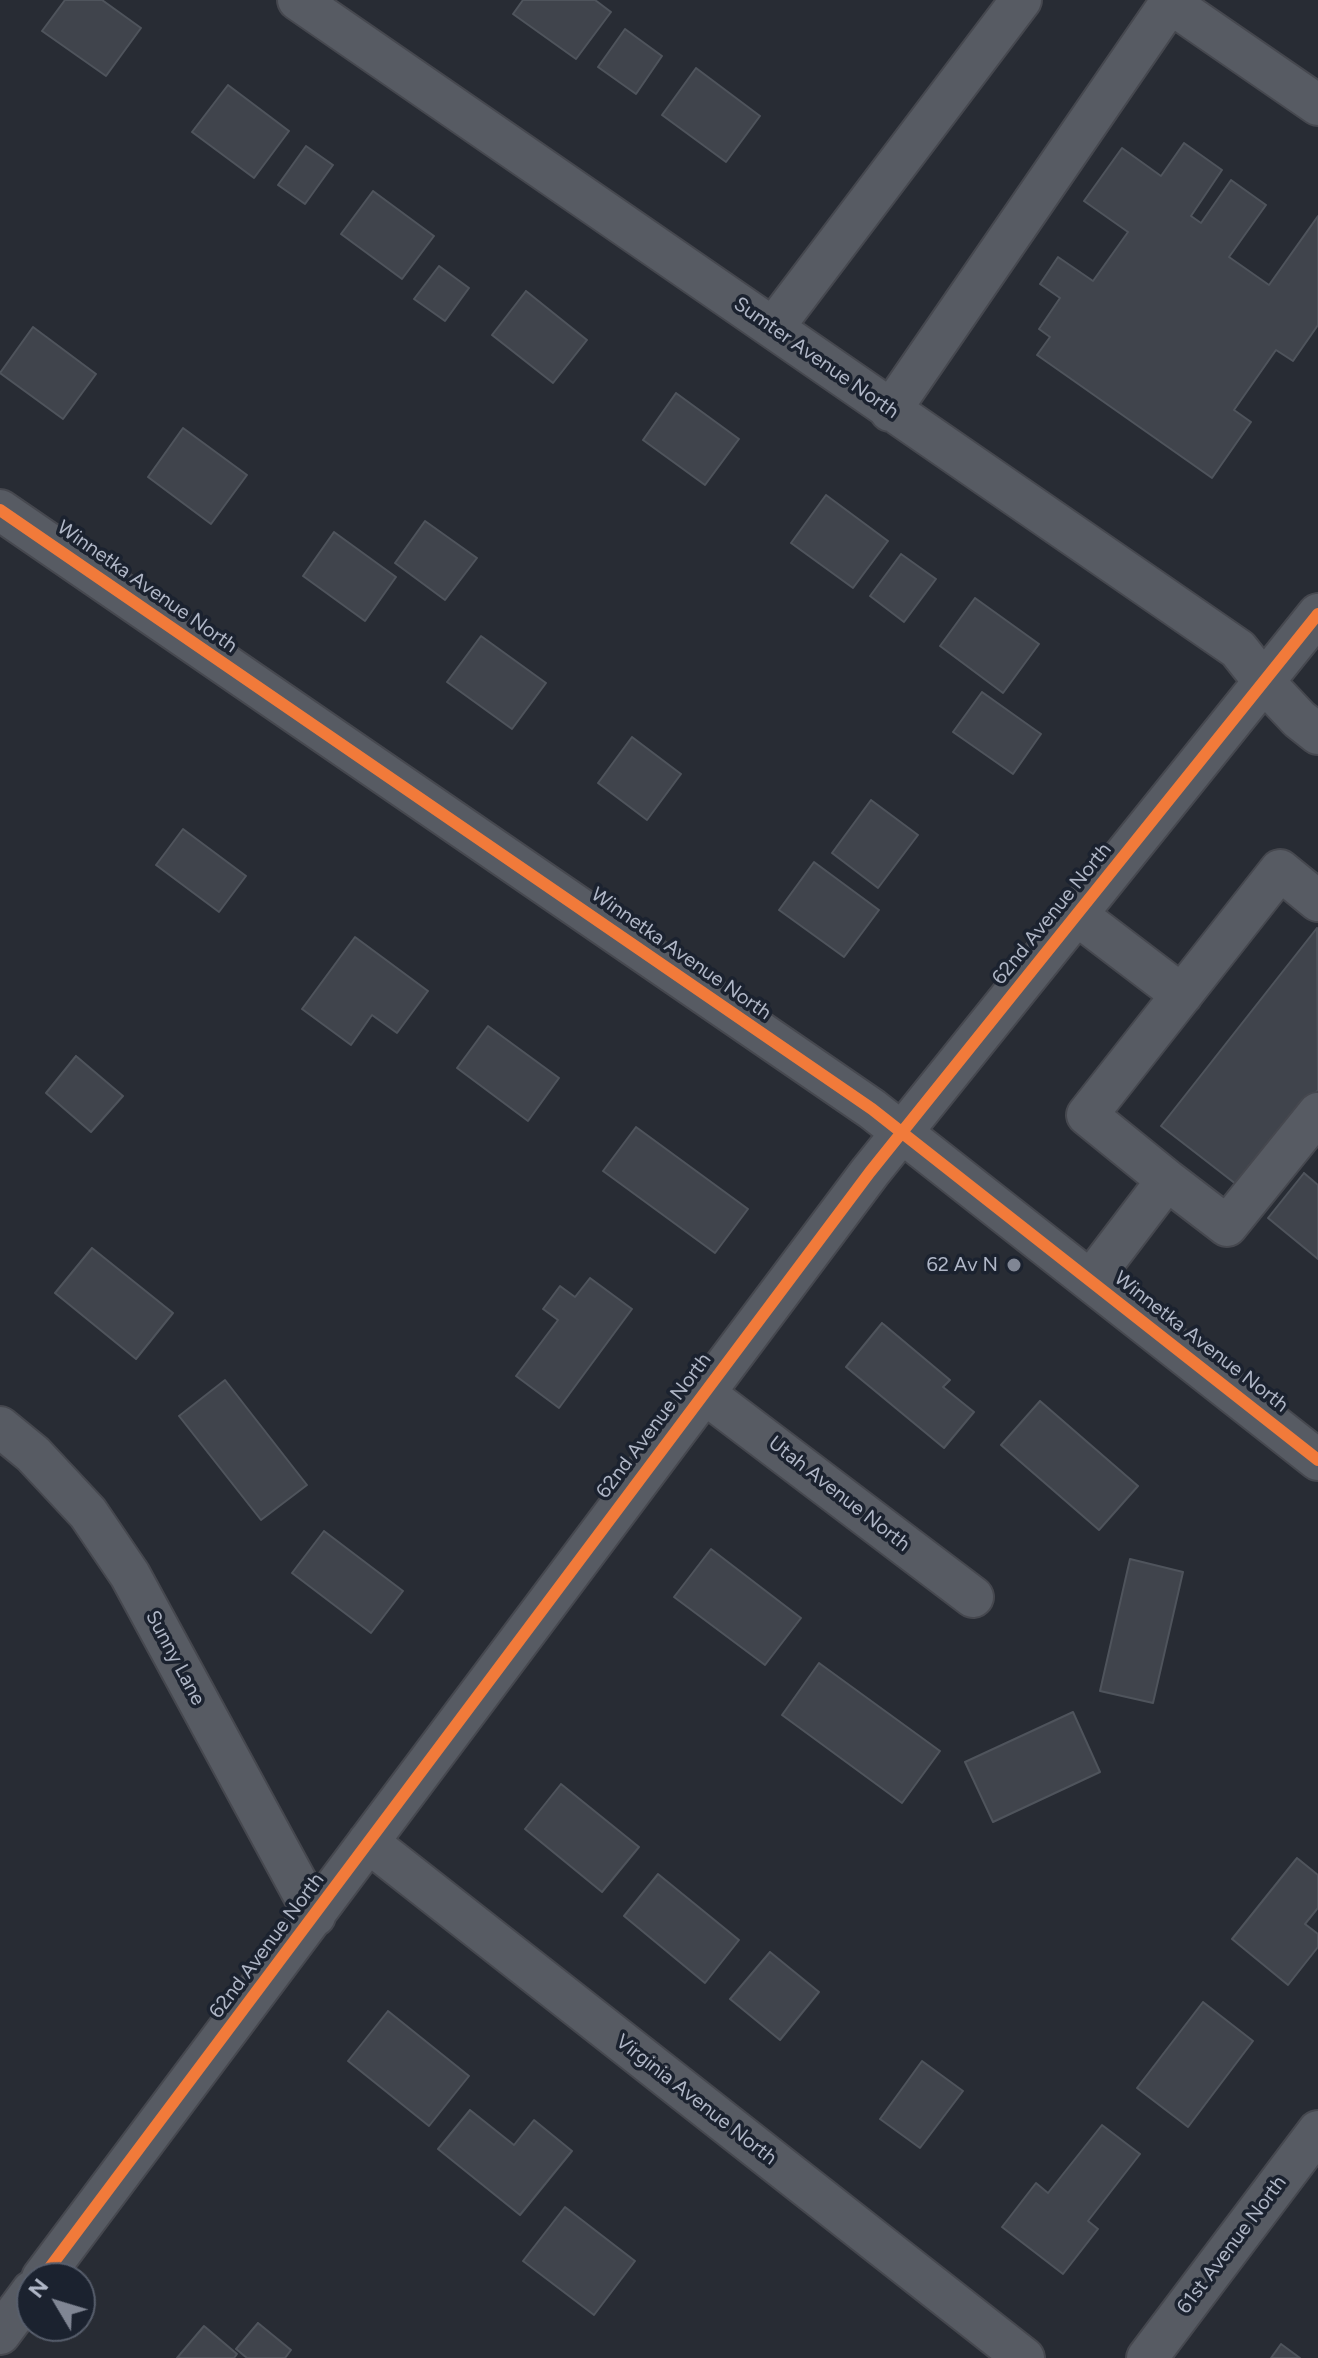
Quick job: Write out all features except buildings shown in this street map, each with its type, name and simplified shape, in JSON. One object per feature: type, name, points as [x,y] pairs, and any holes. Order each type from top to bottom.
[{"type":"street","name":"Sumter Avenue North","points":[[298,0],[1238,649],[1265,683],[1318,734]]},
{"type":"street","points":[[773,328],[1021,0]]},
{"type":"street","points":[[890,411],[1171,1],[1318,105]]},
{"type":"street","name":"Winnetka Avenue North","points":[[0,510],[902,1132],[1318,1460]]},
{"type":"street","name":"62nd Avenue North","points":[[54,2262],[902,1132],[1318,614]]},
{"type":"street","points":[[1318,901],[1280,870],[1087,1115],[1227,1226],[1318,1113]]},
{"type":"street","points":[[1077,915],[1182,995]]},
{"type":"street","points":[[1091,1280],[1167,1180]]},
{"type":"street","name":"Utah Avenue North","points":[[704,1393],[973,1597]]},
{"type":"street","name":"Sunny Lane","points":[[0,1427],[33,1454],[88,1513],[130,1575],[315,1916]]},
{"type":"street","name":"Virginia Avenue North","points":[[368,1842],[1024,2358]]},
{"type":"street","name":"61st Avenue North","points":[[1147,2358],[1318,2131]]},
{"type":"street","points":[[0,2334],[16,2312]]},
{"type":"cycle path","points":[[0,510],[872,1109],[1318,1460]]},
{"type":"cycle path","points":[[54,2262],[870,1172],[1318,614]]},
{"type":"place","name":"62 Av N","points":[[1014,1265]]}]
